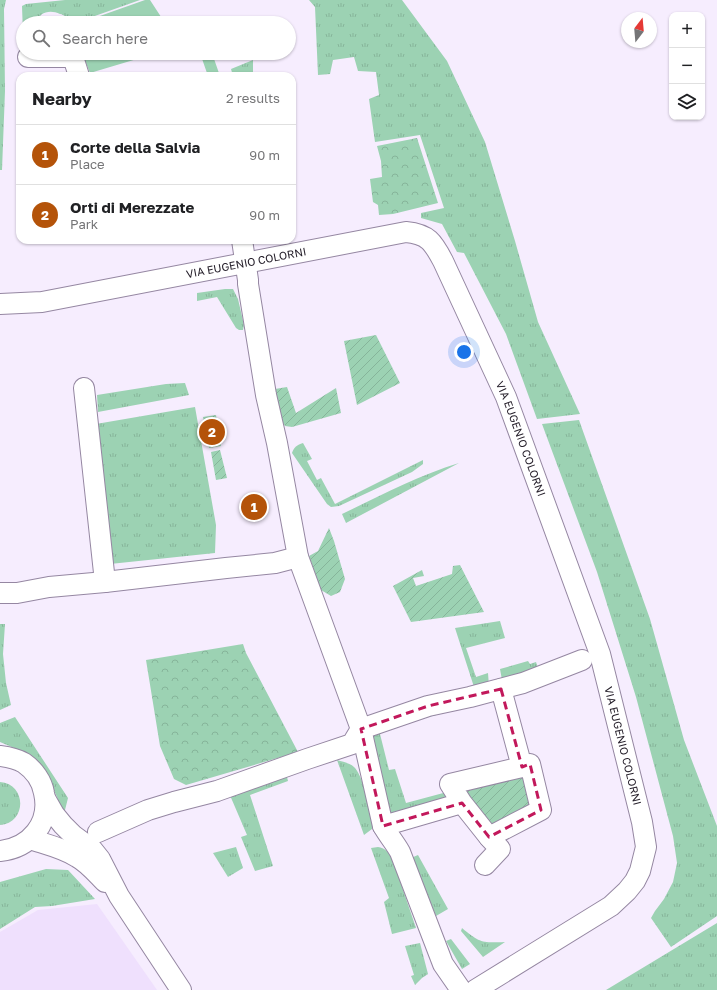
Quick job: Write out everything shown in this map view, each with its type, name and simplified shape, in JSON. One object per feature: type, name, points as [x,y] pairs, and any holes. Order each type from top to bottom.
[{"type":"street","points":[[74,60],[78,72]]},
{"type":"street","name":"VIA EUGENIO COLORNI","points":[[0,304],[42,302],[406,232],[415,233],[425,237],[436,247],[506,397],[600,654],[642,822],[646,847],[640,871],[635,882],[610,906],[475,990]]},
{"type":"street","points":[[243,244],[266,395],[277,443],[298,557],[361,730],[383,826],[400,852],[443,964],[461,990]]},
{"type":"street","points":[[84,388],[105,582]]},
{"type":"street","points":[[0,593],[17,593],[49,587],[275,563],[298,557]]},
{"type":"street","points":[[98,832],[152,809],[217,791],[352,744],[361,730],[428,706],[523,683],[582,660]]},
{"type":"street","points":[[501,689],[522,767]]},
{"type":"street","points":[[0,756],[9,757],[23,763],[33,771],[43,786],[46,800],[45,812],[37,832],[30,839],[17,847],[0,851]]},
{"type":"street","points":[[485,864],[500,849],[489,838],[462,803],[450,784],[530,764],[541,810],[489,838]]},
{"type":"street","points":[[46,800],[54,814],[63,825],[73,835],[92,849],[100,860],[119,896],[181,990]]},
{"type":"street","points":[[383,826],[462,803]]},
{"type":"street","points":[[30,839],[76,856],[89,866],[119,896]]},
{"type":"highlighted area","points":[[501,689],[522,767],[530,764],[541,810],[489,837],[462,803],[383,826],[361,729],[428,706]]},
{"type":"shaded area","points":[[97,904],[157,990],[0,990],[0,932],[38,910]]},
{"type":"green space","points":[[0,0],[6,0],[4,9],[5,91],[2,170],[0,170]]},
{"type":"green space","points":[[65,0],[140,0],[95,16],[65,16],[62,14],[45,12],[40,16],[22,16],[22,6],[26,4]]},
{"type":"green space","points":[[145,0],[150,0],[160,16],[100,16]]},
{"type":"green space","points":[[309,0],[402,0],[447,61],[485,142],[538,322],[580,414],[537,419],[506,334],[464,253],[457,252],[442,224],[421,218],[421,213],[444,208],[420,135],[375,142],[369,99],[379,95],[376,72],[358,71],[354,57],[333,60],[330,74],[318,75],[315,7]]},
{"type":"green space","points":[[85,60],[134,60],[93,72],[90,72]]},
{"type":"green space","points":[[202,60],[214,60],[219,72],[207,72]]},
{"type":"green space","points":[[253,60],[253,72],[232,72],[231,69]]},
{"type":"green space","points":[[417,138],[438,203],[393,214],[379,215],[378,205],[373,202],[370,179],[382,177],[381,161],[377,146]]},
{"type":"green space","points":[[233,289],[238,299],[244,325],[243,330],[236,328],[217,297],[197,301],[197,293]]},
{"type":"green space","points":[[376,335],[400,383],[357,405],[344,341]]},
{"type":"green space","points":[[185,383],[189,395],[98,412],[97,395],[166,384]]},
{"type":"green space","points":[[287,387],[296,413],[336,388],[341,413],[292,427],[285,426],[281,420],[275,389]]},
{"type":"green space","points":[[195,407],[216,525],[215,553],[110,564],[96,424]]},
{"type":"green space","points":[[216,415],[221,446],[209,448],[203,417]]},
{"type":"green space","points":[[579,420],[650,619],[684,740],[717,826],[717,916],[671,947],[651,918],[673,882],[677,863],[673,836],[636,697],[597,572],[542,424]]},
{"type":"green space","points":[[303,443],[312,459],[307,461],[317,480],[321,478],[335,504],[423,460],[423,464],[412,472],[339,506],[331,507],[327,504],[292,453],[296,446]]},
{"type":"green space","points":[[220,450],[227,478],[216,480],[211,452]]},
{"type":"green space","points":[[459,463],[346,523],[342,514],[414,480]]},
{"type":"green space","points":[[329,528],[345,579],[340,592],[331,596],[321,590],[309,556],[318,551]]},
{"type":"green space","points":[[460,565],[484,612],[411,622],[393,586],[422,570],[424,576],[413,578],[416,586],[452,574],[453,566]]},
{"type":"green space","points":[[500,621],[505,638],[466,648],[476,677],[488,673],[489,686],[474,687],[455,628]]},
{"type":"green space","points":[[0,624],[5,624],[3,654],[6,683],[11,705],[0,710]]},
{"type":"green space","points":[[243,644],[246,653],[298,752],[186,785],[174,779],[160,746],[146,660]]},
{"type":"green space","points":[[528,661],[530,664],[536,662],[539,671],[502,680],[500,669]]},
{"type":"green space","points":[[490,701],[379,730],[389,770],[395,769],[406,803],[447,792],[452,800],[396,818],[387,810],[372,733],[377,728]]},
{"type":"green space","points":[[15,717],[68,798],[65,810],[62,814],[57,797],[44,770],[33,759],[0,742],[0,723]]},
{"type":"green space","points":[[337,760],[354,767],[363,785],[375,823],[372,829],[364,835]]},
{"type":"green space","points":[[286,773],[288,781],[250,795],[273,866],[255,871],[241,837],[247,835],[229,793]]},
{"type":"green space","points":[[523,774],[537,806],[492,831],[462,789]]},
{"type":"green space","points":[[0,782],[9,784],[15,789],[19,796],[20,804],[19,811],[15,818],[9,823],[0,825]]},
{"type":"green space","points":[[236,847],[243,868],[228,877],[213,853]]},
{"type":"green space","points":[[378,847],[384,849],[392,857],[416,928],[392,934],[384,902],[389,898],[371,848]]},
{"type":"green space","points":[[418,855],[448,909],[436,916],[411,858]]},
{"type":"green space","points":[[46,869],[68,870],[95,899],[52,906],[35,907],[0,929],[0,882]]},
{"type":"green space","points":[[717,923],[717,990],[606,990]]},
{"type":"green space","points":[[462,928],[473,937],[482,941],[505,942],[483,957],[461,931]]},
{"type":"green space","points":[[451,939],[470,964],[462,969],[446,941]]},
{"type":"green space","points":[[420,943],[428,974],[415,985],[411,976],[414,975],[405,946]]},
{"type":"place","name":"Orti di Merezzate","points":[[212,432]]},
{"type":"place","name":"Corte della Salvia","points":[[254,507]]}]
